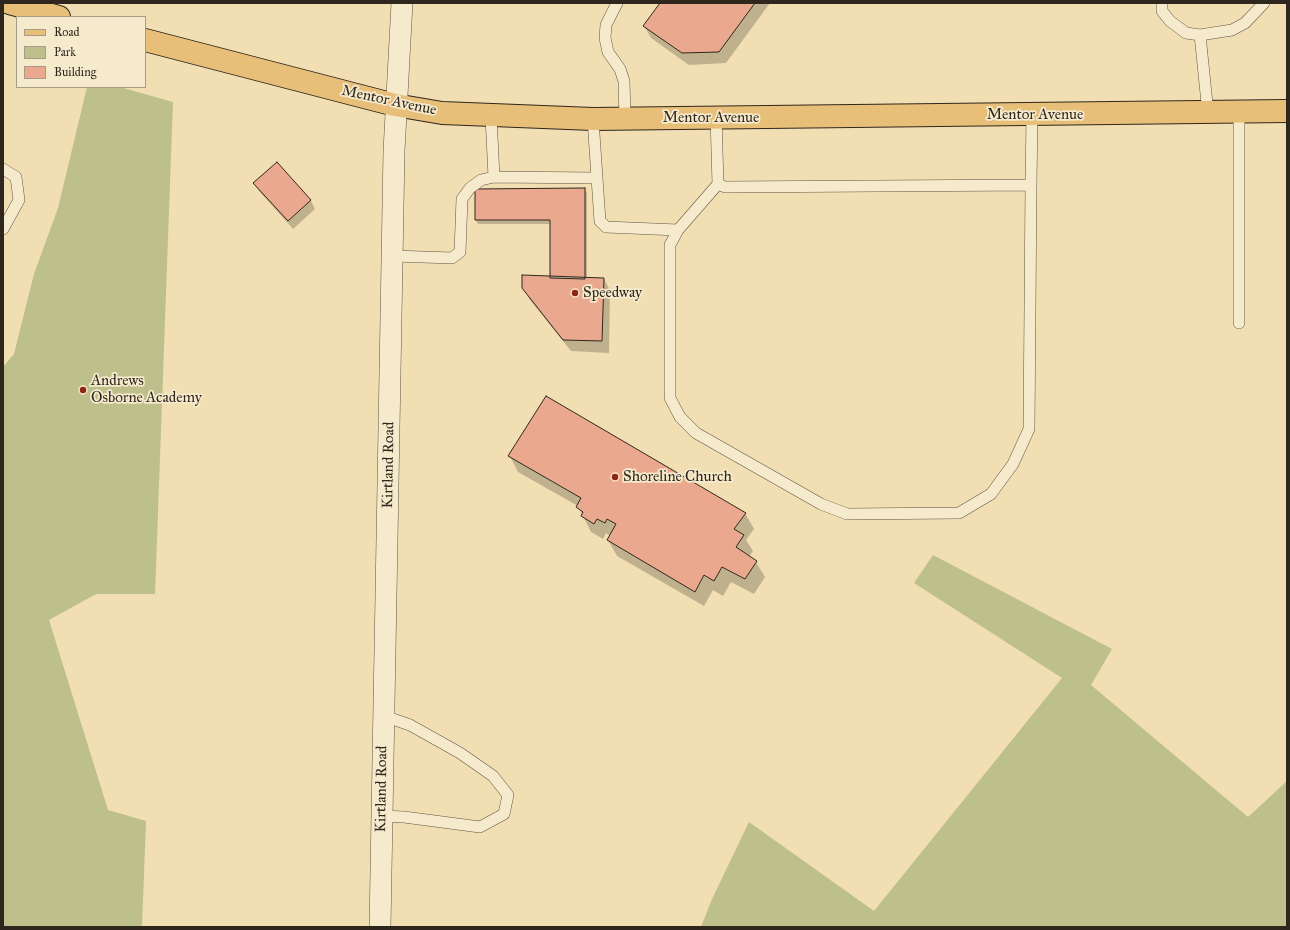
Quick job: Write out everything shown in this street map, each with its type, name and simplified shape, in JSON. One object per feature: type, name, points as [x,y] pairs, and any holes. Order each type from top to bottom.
[{"type":"main road","points":[[9,3],[56,16]]},
{"type":"main road","name":"Mentor Avenue","points":[[146,40],[396,105],[442,113],[593,119],[1287,111]]},
{"type":"street","name":"Kirtland Road","points":[[380,927],[392,256],[396,105],[402,3]]},
{"type":"lane","points":[[617,3],[606,25],[605,38],[608,52],[620,69],[624,81],[625,118]]},
{"type":"lane","points":[[1162,3],[1162,11],[1170,21],[1186,33],[1200,35],[1232,30],[1245,23],[1264,3]]},
{"type":"lane","points":[[1200,35],[1208,113]]},
{"type":"lane","points":[[1239,112],[1239,323]]},
{"type":"lane","points":[[716,118],[718,184],[678,230],[670,244],[670,398],[680,417],[696,433],[821,504],[846,514],[959,513],[991,494],[1013,464],[1029,429],[1032,115]]},
{"type":"lane","points":[[491,116],[494,177]]},
{"type":"lane","points":[[593,119],[600,221],[606,227],[678,230]]},
{"type":"lane","points":[[3,169],[16,177],[19,200],[3,229]]},
{"type":"lane","points":[[392,256],[452,258],[460,252],[462,199],[470,188],[481,180],[494,177],[597,178]]},
{"type":"lane","points":[[718,184],[725,187],[1031,185]]},
{"type":"lane","points":[[382,816],[404,817],[480,827],[504,814],[508,795],[493,776],[460,753],[410,725],[384,716]]},
{"type":"green space","name":"Andrews Osborne Academy","points":[[87,88],[124,88],[173,102],[155,594],[96,594],[49,620],[108,810],[146,821],[142,927],[3,927],[3,367],[14,354],[34,274],[58,208]]},
{"type":"green space","points":[[933,555],[1112,649],[1091,685],[1248,817],[1287,781],[1287,927],[701,927],[712,899],[749,822],[874,911],[1062,678],[914,583]]},
{"type":"building","points":[[660,3],[755,3],[719,52],[682,53],[643,26]]},
{"type":"building","points":[[277,162],[311,200],[288,221],[253,183]]},
{"type":"building","points":[[585,188],[585,279],[550,278],[550,220],[475,220],[475,189]]},
{"type":"building","points":[[522,275],[604,278],[602,341],[563,340],[522,288]]},
{"type":"building","name":"Shoreline Church","points":[[546,396],[746,513],[734,529],[744,535],[736,547],[757,561],[745,579],[722,567],[714,581],[704,575],[695,592],[607,540],[616,524],[607,519],[605,523],[597,519],[594,524],[581,516],[583,512],[576,507],[581,498],[508,456]]},
{"type":"place","name":"Speedway","points":[[575,293]]},
{"type":"place","name":"Andrews Osborne Academy","points":[[83,390]]},
{"type":"place","name":"Shoreline Church","points":[[615,477]]}]
